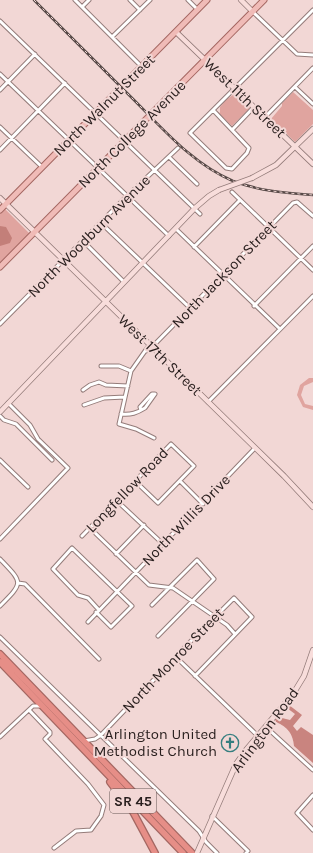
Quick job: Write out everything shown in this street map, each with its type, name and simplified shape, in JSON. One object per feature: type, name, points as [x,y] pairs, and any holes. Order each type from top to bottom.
[{"type":"highway","name":"SR 45","points":[[0,654],[172,832],[195,852]]},
{"type":"highway","name":"SR 45","points":[[0,662],[182,852]]},
{"type":"highway","points":[[60,725],[70,727]]},
{"type":"highway","points":[[105,772],[108,780],[133,812],[155,853]]},
{"type":"main road","name":"North Walnut Street","points":[[0,210],[207,0]]},
{"type":"main road","name":"North College Avenue","points":[[0,267],[264,0]]},
{"type":"street","points":[[75,0],[142,67]]},
{"type":"street","points":[[82,7],[89,0]]},
{"type":"street","points":[[130,0],[140,10]]},
{"type":"street","points":[[112,37],[150,0]]},
{"type":"street","points":[[188,0],[198,10]]},
{"type":"street","points":[[241,0],[297,54],[313,55]]},
{"type":"street","points":[[213,110],[247,145],[249,151],[234,167],[229,169],[226,168],[190,133],[213,110],[235,88],[283,40],[313,10]]},
{"type":"street","points":[[0,21],[196,208],[200,214]]},
{"type":"street","name":"West 11th Street","points":[[176,32],[313,164]]},
{"type":"street","points":[[0,90],[35,54]]},
{"type":"street","points":[[265,118],[313,68]]},
{"type":"street","points":[[0,74],[169,236]]},
{"type":"street","points":[[0,150],[65,83]]},
{"type":"street","points":[[295,86],[313,104]]},
{"type":"street","points":[[232,130],[254,107]]},
{"type":"street","points":[[0,127],[42,167]]},
{"type":"street","points":[[52,460],[16,424],[4,420],[0,415],[4,408],[209,196],[219,190],[270,170],[313,129]]},
{"type":"street","name":"North Woodburn Avenue","points":[[0,324],[154,169],[178,148]]},
{"type":"street","points":[[169,156],[197,184]]},
{"type":"street","points":[[232,192],[313,270]]},
{"type":"street","name":"West 17th Street","points":[[0,198],[63,262],[151,346],[313,507]]},
{"type":"street","points":[[194,247],[240,200]]},
{"type":"street","name":"North Jackson Street","points":[[132,371],[146,350],[190,308],[293,203],[297,202],[313,216]]},
{"type":"street","points":[[101,223],[190,308]]},
{"type":"street","points":[[176,229],[254,306],[280,329]]},
{"type":"street","points":[[83,241],[125,283]]},
{"type":"street","points":[[254,306],[313,246]]},
{"type":"street","points":[[208,402],[313,296]]},
{"type":"street","points":[[101,366],[119,366],[132,371],[119,424],[136,429],[154,438]]},
{"type":"street","points":[[83,390],[90,385],[99,382],[106,385],[128,386]]},
{"type":"street","points":[[121,414],[132,414],[141,410],[156,396],[155,394],[152,394],[140,406],[141,410]]},
{"type":"street","points":[[84,405],[104,398],[125,397]]},
{"type":"street","points":[[0,404],[4,408]]},
{"type":"street","points":[[0,539],[68,468],[38,439],[30,425],[8,404]]},
{"type":"street","name":"Longfellow Road","points":[[82,536],[171,444],[194,466],[180,481]]},
{"type":"street","name":"North Willis Drive","points":[[88,622],[116,591],[203,504],[255,448]]},
{"type":"street","points":[[0,460],[28,487]]},
{"type":"street","points":[[136,480],[158,503],[180,481],[203,504]]},
{"type":"street","points":[[116,500],[163,544]]},
{"type":"street","points":[[116,554],[144,525]]},
{"type":"street","points":[[90,528],[149,585],[170,587],[227,626],[236,634],[195,676]]},
{"type":"street","points":[[72,548],[116,591],[132,606],[111,627],[88,598],[78,595],[53,569],[72,548]]},
{"type":"street","points":[[0,559],[17,577],[18,583],[15,591],[0,606]]},
{"type":"street","points":[[152,605],[197,560],[214,579],[158,636]]},
{"type":"street","points":[[18,583],[25,584],[99,659]]},
{"type":"street","name":"North Monroe Street","points":[[95,740],[165,668],[176,659],[179,653],[234,598],[252,617],[236,634]]},
{"type":"street","points":[[0,637],[199,831],[217,853]]},
{"type":"street","name":"Arlington Road","points":[[195,852],[236,764],[286,704],[299,685],[313,650]]},
{"type":"street","points":[[176,659],[180,661],[258,736]]},
{"type":"street","points":[[0,737],[33,706],[33,696]]},
{"type":"street","points":[[33,706],[42,706]]},
{"type":"street","points":[[29,710],[50,733],[45,739],[89,786],[101,800],[104,807],[102,816],[91,830],[76,831],[54,848]]},
{"type":"street","points":[[266,727],[313,770]]},
{"type":"street","points":[[83,741],[95,740],[93,750]]},
{"type":"street","points":[[313,795],[297,813],[313,830]]},
{"type":"street","points":[[212,816],[248,852]]},
{"type":"shaded area","points":[[234,92],[227,99],[236,93],[250,108],[232,126],[216,111],[220,113],[220,107],[224,103],[216,109]]},
{"type":"shaded area","points":[[293,92],[313,110],[313,124],[295,142],[271,119],[282,106],[282,103]]},
{"type":"shaded area","points":[[4,208],[30,234],[0,265],[0,212]]},
{"type":"shaded area","points":[[0,226],[6,227],[12,238],[10,243],[0,246]]},
{"type":"shaded area","points":[[309,378],[313,378],[313,382],[304,386],[301,395],[305,404],[313,406],[313,410],[303,407],[297,395],[300,385]]},
{"type":"shaded area","points":[[289,705],[302,715],[293,726],[297,731],[301,727],[313,735],[313,763],[294,746],[289,731],[284,726],[276,722],[275,719],[278,717],[290,720],[295,714],[287,708]]},
{"type":"railway","points":[[34,0],[168,135],[192,156],[218,174],[233,181],[263,189],[313,195]]},
{"type":"place","name":"Arlington United Methodist Church","points":[[230,743]]}]
